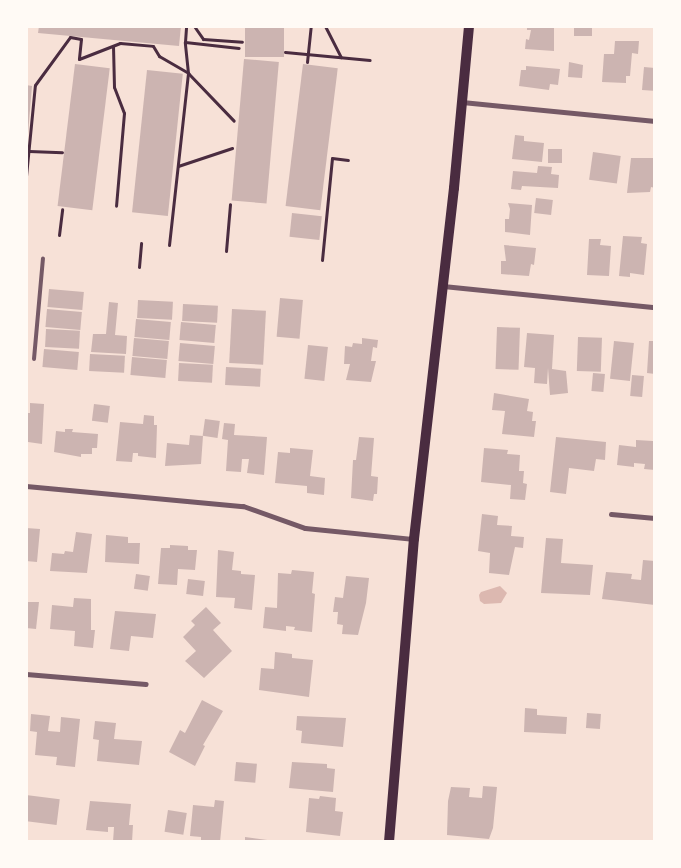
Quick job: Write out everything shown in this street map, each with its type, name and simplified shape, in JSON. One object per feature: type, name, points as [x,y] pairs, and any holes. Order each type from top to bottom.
[{"type":"main road","points":[[389,842],[414,539],[443,286],[469,26]]},
{"type":"street","points":[[462,102],[655,121]]},
{"type":"street","points":[[443,286],[655,307]]},
{"type":"street","points":[[26,486],[243,506],[305,528],[414,539]]},
{"type":"street","points":[[611,514],[655,518]]},
{"type":"street","points":[[26,674],[146,684]]},
{"type":"lane","points":[[34,360],[43,258]]},
{"type":"path","points":[[169,246],[188,73],[185,42],[186,26]]},
{"type":"path","points":[[186,32],[192,26],[203,39],[242,42]]},
{"type":"path","points":[[307,62],[311,26]]},
{"type":"path","points":[[325,26],[341,57]]},
{"type":"path","points":[[26,176],[35,85],[70,37],[81,39],[79,59],[120,43],[152,46],[159,56],[188,73],[234,121]]},
{"type":"path","points":[[185,42],[239,48]]},
{"type":"path","points":[[113,46],[114,88],[124,113],[116,206]]},
{"type":"path","points":[[285,52],[370,60]]},
{"type":"path","points":[[178,166],[232,148]]},
{"type":"path","points":[[29,151],[62,152]]},
{"type":"path","points":[[322,260],[332,158],[348,160]]},
{"type":"path","points":[[226,251],[230,204]]},
{"type":"path","points":[[59,235],[62,210]]},
{"type":"path","points":[[139,267],[141,243]]},
{"type":"shaded area","points":[[500,586],[507,593],[501,603],[484,604],[480,601],[479,595],[481,592]]},
{"type":"building","points":[[39,26],[181,26],[179,46],[38,33]]},
{"type":"building","points":[[245,26],[284,26],[284,57],[245,57]]},
{"type":"building","points":[[527,26],[554,26],[554,51],[525,49],[526,39],[529,40],[531,30],[527,30]]},
{"type":"building","points":[[574,26],[592,26],[592,36],[574,36]]},
{"type":"building","points":[[615,41],[639,41],[638,54],[632,53],[630,76],[626,76],[626,83],[602,82],[604,54],[614,54]]},
{"type":"building","points":[[244,59],[279,62],[266,204],[232,200]]},
{"type":"building","points":[[569,62],[583,65],[582,78],[568,77]]},
{"type":"building","points":[[75,64],[110,68],[92,210],[58,206]]},
{"type":"building","points":[[303,64],[338,68],[320,210],[286,206]]},
{"type":"building","points":[[526,66],[560,69],[558,85],[550,84],[549,90],[519,86],[521,70],[526,70]]},
{"type":"building","points":[[644,67],[655,68],[653,91],[642,90]]},
{"type":"building","points":[[147,70],[183,74],[168,216],[132,212]]},
{"type":"building","points":[[26,85],[32,86],[28,134],[26,134]]},
{"type":"building","points":[[515,135],[524,136],[524,141],[544,143],[542,162],[512,159]]},
{"type":"building","points":[[548,149],[562,149],[562,163],[548,163]]},
{"type":"building","points":[[593,152],[621,156],[617,184],[589,180]]},
{"type":"building","points":[[631,158],[655,158],[655,188],[651,187],[650,192],[627,193]]},
{"type":"building","points":[[538,166],[552,167],[551,174],[559,175],[558,188],[522,186],[521,190],[511,189],[513,171],[537,173]]},
{"type":"building","points":[[536,198],[553,200],[551,215],[534,213]]},
{"type":"building","points":[[508,203],[532,205],[530,235],[505,232],[505,219],[509,219],[510,209]]},
{"type":"building","points":[[292,213],[322,216],[319,240],[289,237]]},
{"type":"building","points":[[623,236],[642,237],[641,243],[647,244],[644,275],[630,273],[630,277],[619,276]]},
{"type":"building","points":[[589,239],[601,239],[600,245],[611,246],[609,276],[587,275]]},
{"type":"building","points":[[504,245],[536,248],[534,265],[531,264],[529,276],[501,274],[501,261],[506,261]]},
{"type":"building","points":[[49,289],[84,292],[82,310],[47,307]]},
{"type":"building","points":[[280,298],[303,300],[300,339],[277,337]]},
{"type":"building","points":[[138,300],[173,302],[172,320],[137,318]]},
{"type":"building","points":[[109,302],[118,303],[115,335],[127,336],[126,354],[91,352],[93,334],[106,334]]},
{"type":"building","points":[[183,304],[218,306],[217,323],[182,321]]},
{"type":"building","points":[[47,309],[82,312],[80,330],[45,327]]},
{"type":"building","points":[[232,309],[266,311],[263,365],[229,363]]},
{"type":"building","points":[[136,319],[171,322],[169,340],[134,337]]},
{"type":"building","points":[[181,322],[216,325],[214,343],[179,340]]},
{"type":"building","points":[[497,327],[520,328],[519,370],[496,369]]},
{"type":"building","points":[[46,329],[80,331],[79,349],[45,347]]},
{"type":"building","points":[[527,333],[554,335],[552,369],[566,371],[568,393],[550,395],[548,368],[547,384],[534,383],[535,368],[524,367]]},
{"type":"building","points":[[578,337],[602,338],[601,372],[577,371]]},
{"type":"building","points":[[134,338],[169,341],[167,359],[132,356]]},
{"type":"building","points":[[362,338],[378,340],[377,348],[373,347],[371,361],[376,361],[371,382],[346,380],[350,364],[344,364],[345,346],[352,347],[353,343],[362,344]]},
{"type":"building","points":[[614,341],[634,343],[630,381],[610,379]]},
{"type":"building","points":[[649,341],[655,341],[655,374],[647,373]]},
{"type":"building","points":[[180,343],[215,346],[213,364],[178,361]]},
{"type":"building","points":[[308,345],[328,347],[324,381],[304,379]]},
{"type":"building","points":[[44,349],[79,352],[77,370],[42,367]]},
{"type":"building","points":[[90,354],[125,356],[124,373],[89,371]]},
{"type":"building","points":[[132,357],[167,360],[165,378],[130,375]]},
{"type":"building","points":[[179,363],[213,365],[212,383],[178,381]]},
{"type":"building","points":[[226,367],[261,369],[260,387],[225,385]]},
{"type":"building","points":[[593,373],[605,374],[603,392],[591,391]]},
{"type":"building","points":[[632,375],[644,376],[642,397],[630,396]]},
{"type":"building","points":[[494,393],[529,399],[527,411],[533,412],[532,421],[536,421],[534,437],[502,434],[505,411],[492,410]]},
{"type":"building","points":[[30,403],[44,404],[42,444],[28,442],[26,413],[30,413]]},
{"type":"building","points":[[94,404],[110,406],[108,423],[92,421]]},
{"type":"building","points":[[144,415],[154,416],[154,425],[157,425],[156,458],[138,456],[138,453],[133,453],[132,462],[116,461],[120,422],[143,424]]},
{"type":"building","points":[[205,419],[220,421],[217,438],[203,436]]},
{"type":"building","points":[[224,423],[235,424],[234,435],[267,437],[264,475],[247,473],[249,459],[242,459],[241,472],[226,471],[228,440],[222,439]]},
{"type":"building","points":[[65,429],[73,429],[72,432],[98,434],[97,448],[92,448],[92,454],[81,454],[81,457],[54,452],[56,431],[65,432]]},
{"type":"building","points":[[190,435],[203,436],[201,464],[165,466],[167,443],[189,445]]},
{"type":"building","points":[[359,437],[374,438],[371,476],[378,477],[377,494],[374,494],[373,501],[351,498],[353,460],[356,460]]},
{"type":"building","points":[[556,437],[606,442],[605,460],[596,459],[594,471],[569,468],[566,494],[550,492]]},
{"type":"building","points":[[653,437],[655,470],[644,469],[645,464],[634,463],[634,467],[617,465],[619,445],[636,447],[636,440],[653,441]]},
{"type":"building","points":[[290,448],[313,450],[310,476],[325,478],[324,495],[307,493],[307,486],[275,483],[278,452],[290,453]]},
{"type":"building","points":[[484,448],[508,450],[507,454],[520,455],[519,471],[524,471],[523,483],[527,484],[525,500],[510,499],[511,485],[481,482]]},
{"type":"building","points":[[482,514],[498,516],[497,525],[512,526],[511,536],[524,537],[523,548],[515,547],[509,575],[489,573],[490,553],[478,551]]},
{"type":"building","points":[[26,528],[40,529],[37,562],[26,561]]},
{"type":"building","points":[[76,532],[92,534],[87,573],[50,571],[52,553],[64,554],[65,551],[73,552]]},
{"type":"building","points":[[106,535],[128,537],[128,543],[140,543],[139,564],[105,562]]},
{"type":"building","points":[[546,538],[563,539],[561,563],[593,565],[590,595],[541,593]]},
{"type":"building","points":[[170,545],[188,546],[188,550],[197,550],[195,570],[178,569],[177,585],[158,584],[161,548],[170,548]]},
{"type":"building","points":[[218,550],[234,552],[232,570],[241,571],[241,574],[255,575],[252,610],[234,608],[235,598],[216,597]]},
{"type":"building","points":[[643,560],[655,561],[655,605],[602,599],[606,572],[632,574],[631,579],[641,580]]},
{"type":"building","points":[[292,570],[314,572],[312,593],[315,594],[312,632],[294,630],[295,627],[286,626],[286,631],[263,628],[265,607],[277,608],[278,573],[291,574]]},
{"type":"building","points":[[136,574],[150,576],[148,591],[134,589]]},
{"type":"building","points":[[346,576],[369,578],[366,603],[358,635],[342,634],[343,625],[337,624],[338,612],[333,612],[335,597],[343,598]]},
{"type":"building","points":[[188,579],[205,581],[203,596],[186,594]]},
{"type":"building","points":[[74,598],[91,599],[91,630],[95,630],[93,648],[74,646],[75,631],[50,629],[52,605],[73,607]]},
{"type":"building","points":[[26,602],[39,602],[36,629],[26,628]]},
{"type":"building","points":[[206,607],[221,623],[213,630],[232,651],[204,678],[185,661],[196,651],[183,637],[195,625],[191,621]]},
{"type":"building","points":[[115,611],[156,614],[153,638],[131,636],[129,651],[110,649]]},
{"type":"building","points":[[275,652],[292,654],[292,658],[313,660],[309,697],[259,690],[261,668],[274,669]]},
{"type":"building","points":[[202,700],[223,711],[203,745],[205,746],[195,766],[169,752],[180,730],[185,733]]},
{"type":"building","points":[[525,708],[537,709],[537,715],[567,717],[566,734],[524,732]]},
{"type":"building","points":[[587,713],[601,714],[600,729],[586,728]]},
{"type":"building","points":[[31,714],[50,716],[48,731],[60,732],[61,717],[80,719],[75,767],[56,765],[57,757],[35,755],[37,732],[30,731]]},
{"type":"building","points":[[297,716],[346,718],[343,747],[301,743],[302,731],[296,730]]},
{"type":"building","points":[[95,721],[116,723],[114,739],[142,741],[139,765],[97,761],[99,740],[93,739]]},
{"type":"building","points":[[236,762],[257,764],[255,783],[234,781]]},
{"type":"building","points":[[292,762],[327,764],[327,768],[335,769],[333,792],[289,788]]},
{"type":"building","points":[[483,786],[497,787],[493,828],[489,839],[447,835],[448,801],[451,787],[470,788],[469,797],[482,798]]},
{"type":"building","points":[[26,795],[60,799],[57,825],[26,821]]},
{"type":"building","points":[[320,796],[336,798],[335,811],[343,812],[340,836],[306,832],[309,798],[319,799]]},
{"type":"building","points":[[215,800],[224,801],[220,842],[201,842],[201,837],[190,836],[193,805],[214,807]]},
{"type":"building","points":[[90,801],[131,804],[129,825],[133,825],[132,842],[113,842],[114,827],[108,827],[108,832],[86,830]]},
{"type":"building","points":[[168,810],[187,813],[183,835],[165,832]]},
{"type":"building","points":[[245,837],[275,841],[275,842],[245,842]]}]
